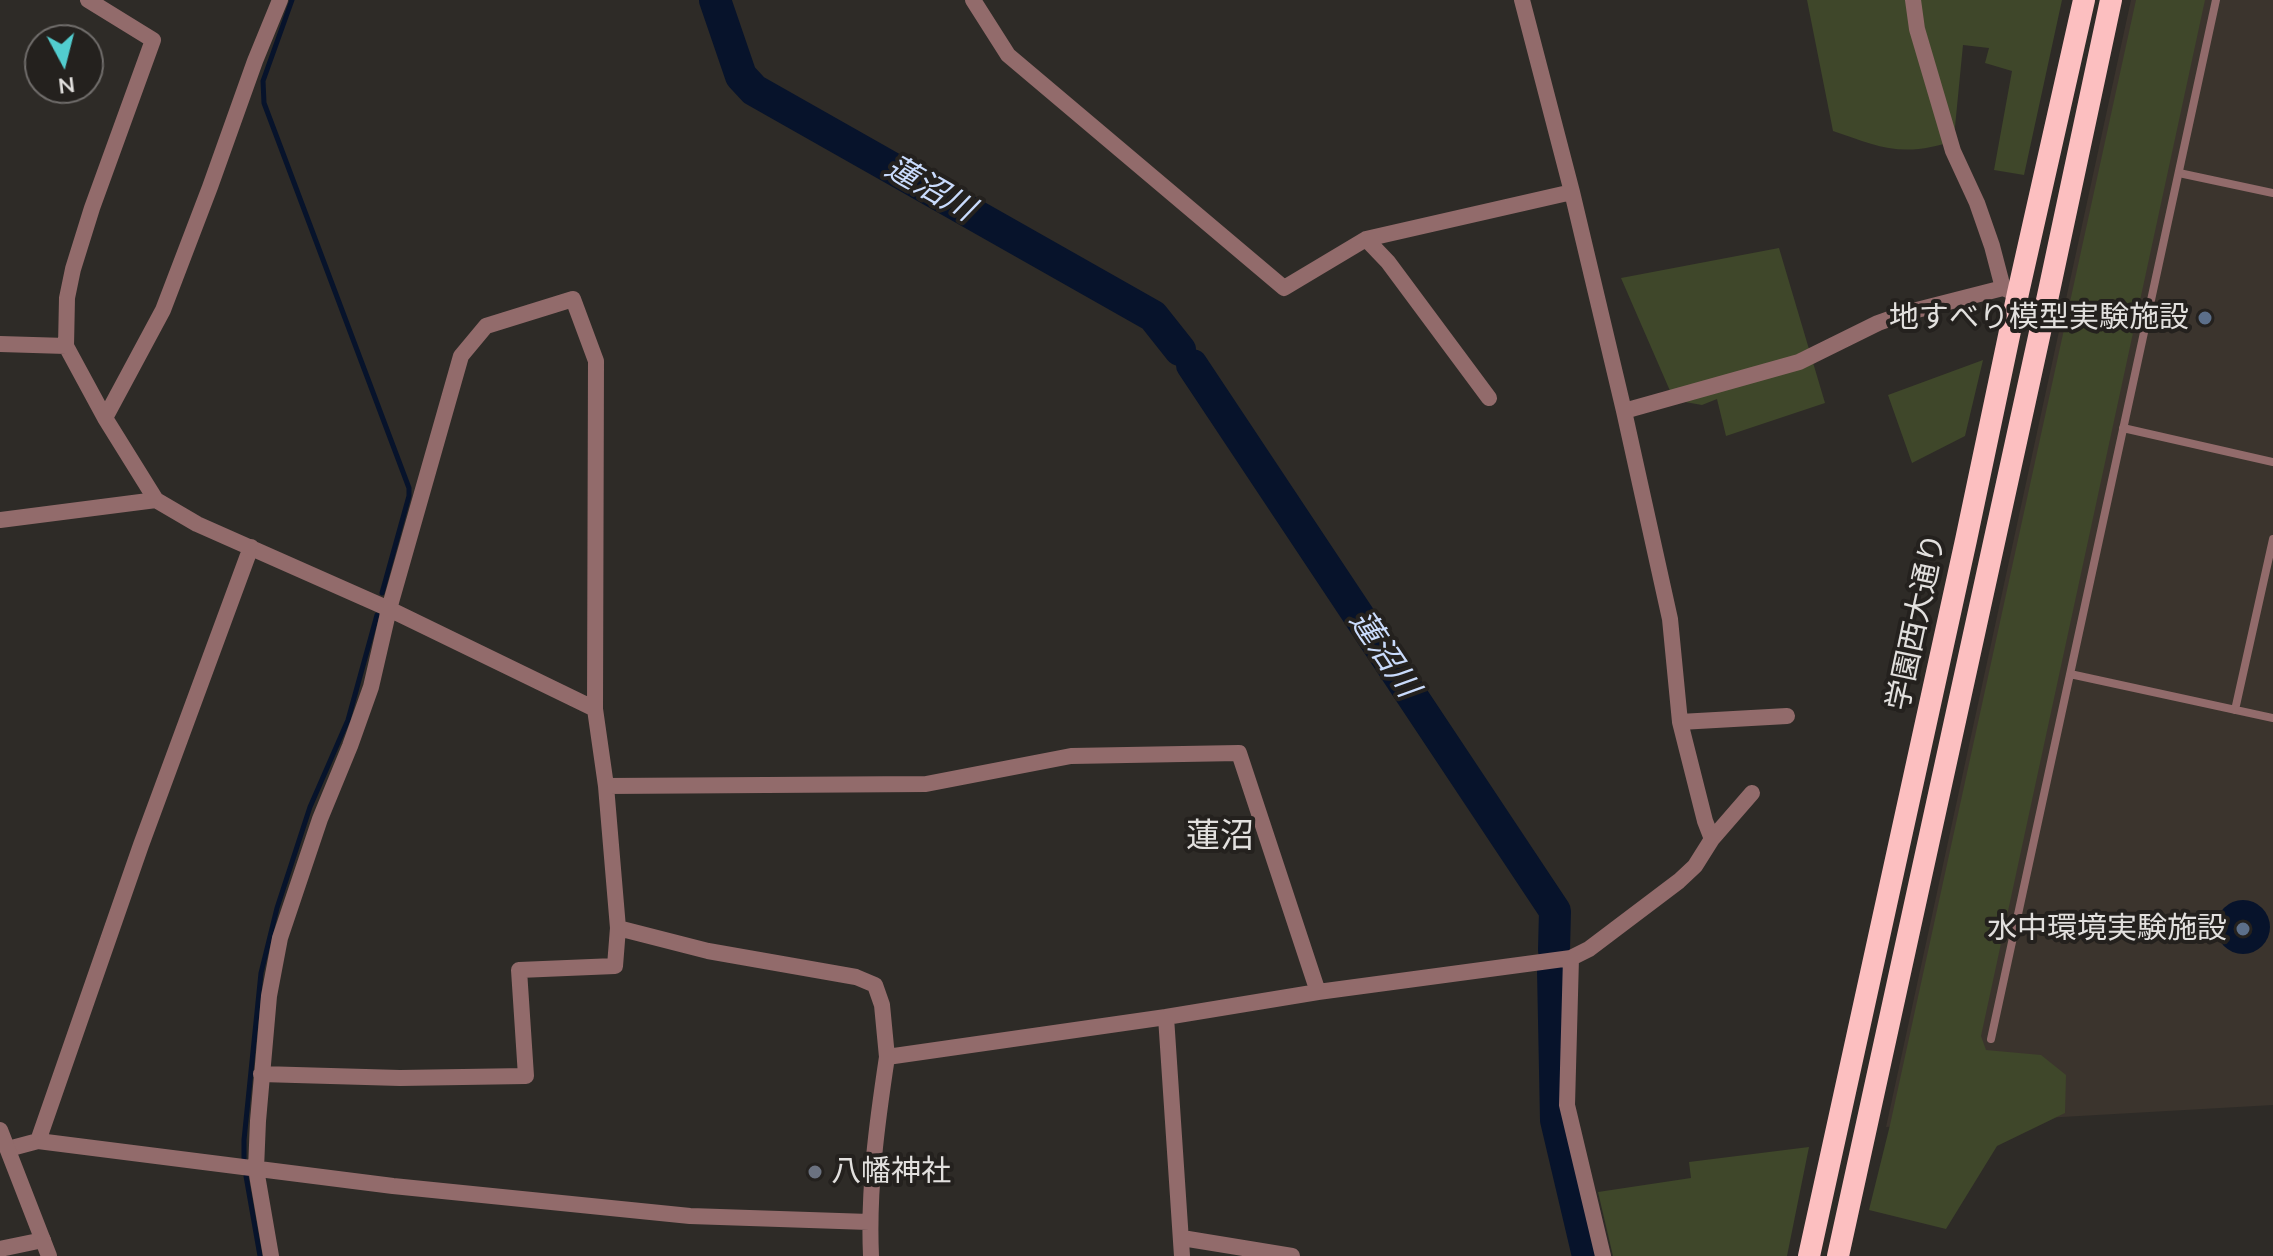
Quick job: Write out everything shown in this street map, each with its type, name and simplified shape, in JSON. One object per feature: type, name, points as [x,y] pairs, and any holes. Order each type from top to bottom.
[{"type":"highway","name":"学園西大通り","points":[[1809,1256],[1966,540],[2010,291],[2084,0]]},
{"type":"highway","name":"学園西大通り","points":[[1838,1256],[2111,0]]},
{"type":"street","points":[[88,0],[153,40],[73,269],[67,298],[66,346],[105,418],[156,500],[197,524],[389,609],[595,709]]},
{"type":"street","points":[[105,418],[163,310],[280,0]]},
{"type":"street","points":[[973,0],[1008,55],[1284,288],[1366,239],[1572,192]]},
{"type":"street","points":[[1522,0],[1624,411],[1670,619],[1680,722],[1712,839]]},
{"type":"street","points":[[1624,411],[1799,362],[1878,323],[1909,312],[2010,291],[1953,151],[1917,29],[1913,0]]},
{"type":"street","points":[[1366,239],[1388,262],[1489,398]]},
{"type":"street","points":[[261,1074],[400,1078],[526,1076],[519,970],[615,966],[618,928],[606,786],[595,709],[596,361],[573,299],[486,326],[461,356],[389,609],[371,687],[320,819],[280,938],[269,996],[261,1074],[256,1169],[271,1256]]},
{"type":"street","points":[[0,344],[66,346]]},
{"type":"street","points":[[0,520],[156,500]]},
{"type":"street","points":[[38,1141],[141,845],[251,547]]},
{"type":"street","points":[[1680,722],[1787,716]]},
{"type":"street","points":[[606,786],[926,784],[1071,756],[1239,753],[1318,992]]},
{"type":"street","points":[[887,1057],[1318,992],[1571,958],[1589,949],[1679,881],[1695,866],[1712,839],[1752,793]]},
{"type":"street","points":[[618,928],[708,951],[856,977],[875,985],[882,1005],[887,1057],[876,1127],[869,1222],[871,1256]]},
{"type":"street","points":[[1571,958],[1567,1105],[1603,1256]]},
{"type":"street","points":[[1166,1017],[1182,1256]]},
{"type":"street","points":[[0,1130],[46,1248],[0,1249]]},
{"type":"street","points":[[8,1149],[38,1141],[393,1186],[690,1216],[869,1222]]},
{"type":"street","points":[[1182,1238],[1292,1256]]},
{"type":"lane","points":[[1991,1039],[2216,0]]},
{"type":"lane","points":[[2179,173],[2273,193]]},
{"type":"lane","points":[[2123,428],[2273,462]]},
{"type":"lane","points":[[2235,710],[2273,539]]},
{"type":"lane","points":[[2070,674],[2273,718]]},
{"type":"shaded area","points":[[2131,0],[2273,0],[2273,1105],[1886,1127]]},
{"type":"green space","points":[[1807,0],[2062,0],[2024,175],[1994,170],[2012,71],[1985,63],[1989,48],[1963,45],[1954,137],[1946,143],[1917,149],[1893,149],[1833,131]]},
{"type":"green space","points":[[2136,0],[2205,0],[1981,1036],[1986,1050],[2041,1055],[2066,1075],[2065,1113],[1997,1146],[1946,1229],[1869,1210]]},
{"type":"green space","points":[[1779,248],[1825,403],[1726,436],[1717,399],[1702,405],[1674,400],[1621,278]]},
{"type":"green space","points":[[1983,360],[1965,436],[1912,463],[1888,395]]},
{"type":"green space","points":[[1809,1147],[1787,1256],[1613,1256],[1598,1192],[1691,1178],[1689,1162]]},
{"type":"water","points":[[2243,900],[2262,908],[2270,927],[2262,946],[2243,954],[2224,946],[2216,927],[2224,908]]},
{"type":"waterway","points":[[292,0],[263,81],[264,103],[409,488],[382,593]]},
{"type":"waterway","name":"蓮沼川","points":[[715,0],[741,76],[754,90],[1153,316],[1180,350]]},
{"type":"waterway","name":"蓮沼川","points":[[1192,365],[1555,911],[1554,950]]},
{"type":"waterway","points":[[244,1158],[261,973],[277,908],[310,807],[348,720],[377,615]]},
{"type":"waterway","name":"蓮沼川","points":[[1553,970],[1556,1120],[1588,1256]]},
{"type":"waterway","points":[[246,1176],[260,1256]]},
{"type":"place","name":"地すべり模型実験施設","points":[[2205,318]]},
{"type":"place","name":"水中環境実験施設","points":[[2243,929]]},
{"type":"place","name":"八幡神社","points":[[815,1172]]},
{"type":"district","name":"蓮沼","points":[[1220,837]]}]
